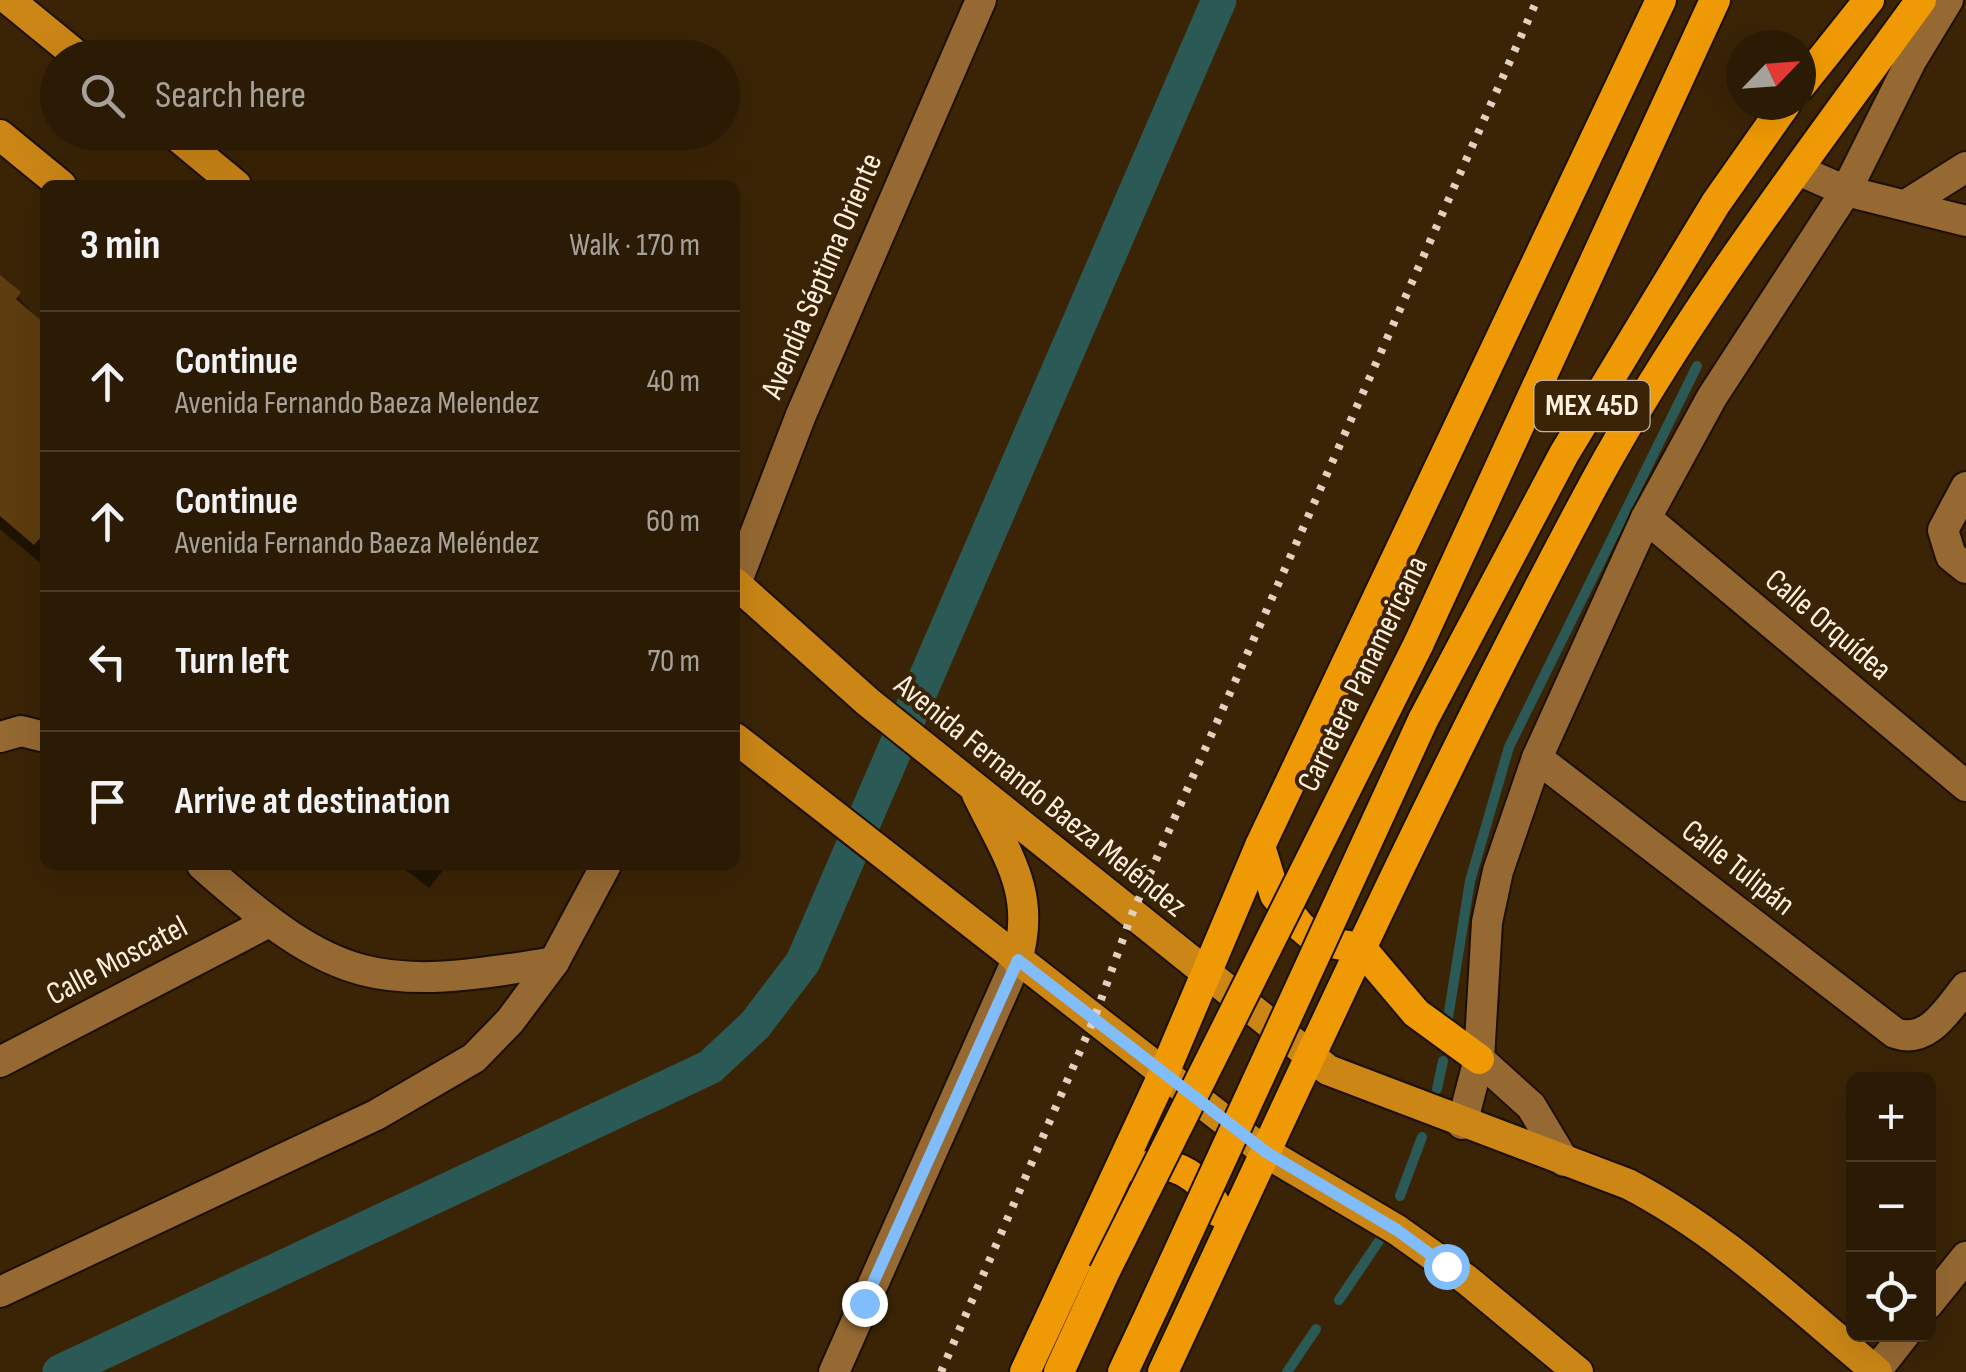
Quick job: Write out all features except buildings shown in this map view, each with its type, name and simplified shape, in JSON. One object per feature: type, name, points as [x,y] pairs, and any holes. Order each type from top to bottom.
[{"type":"highway","points":[[1026,1372],[1164,1073],[1260,846],[1662,0]]},
{"type":"highway","name":"Carretera Panamericana","points":[[1059,1372],[1104,1274],[1418,645],[1715,0]]},
{"type":"highway","points":[[1816,66],[1869,0]]},
{"type":"highway","points":[[1163,1372],[1308,1056],[1596,482],[1728,269],[1921,0]]},
{"type":"highway","name":"MEX 45D","points":[[1123,1372],[1424,720],[1574,437],[1716,203],[1774,120]]},
{"type":"highway","points":[[1260,846],[1275,895],[1300,926],[1318,941],[1361,948],[1416,1013],[1478,1059]]},
{"type":"highway","points":[[1116,1177],[1156,1164],[1175,1166],[1196,1178],[1220,1214],[1222,1245]]},
{"type":"main road","points":[[9,0],[58,40]]},
{"type":"main road","points":[[0,135],[55,180]]},
{"type":"main road","points":[[194,150],[230,180]]},
{"type":"main road","name":"Avenida Fernando Baeza Meléndez","points":[[740,588],[868,702],[1308,1056],[1354,1083],[1628,1184],[1709,1232],[1877,1371]]},
{"type":"main road","points":[[740,742],[1266,1152],[1397,1230],[1467,1280],[1578,1372]]},
{"type":"main road","points":[[974,787],[1022,889],[1027,927],[1018,960]]},
{"type":"street","name":"Avendia Séptima Oriente","points":[[740,571],[801,415],[981,0]]},
{"type":"street","points":[[1462,1124],[1478,1059],[1487,922],[1498,871],[1538,758],[1646,518],[1712,396],[1846,190],[1911,61],[1948,0]]},
{"type":"street","points":[[1906,205],[1966,167]]},
{"type":"street","points":[[1798,170],[1846,190],[1966,222]]},
{"type":"street","points":[[1966,487],[1946,516],[1943,530],[1951,556],[1966,568]]},
{"type":"street","name":"Calle Orquídea","points":[[1646,518],[1966,786]]},
{"type":"street","points":[[0,737],[21,731],[40,735]]},
{"type":"street","name":"Calle Tulipán","points":[[1538,758],[1895,1033],[1906,1037],[1932,1028],[1966,987]]},
{"type":"street","points":[[208,870],[267,922],[345,967],[382,977],[455,979],[554,962]]},
{"type":"street","points":[[0,1292],[428,1089],[474,1058],[510,1021],[554,962],[603,870]]},
{"type":"street","name":"Calle Moscatel","points":[[0,1062],[267,922]]},
{"type":"street","points":[[834,1372],[1018,960]]},
{"type":"street","points":[[1478,1059],[1531,1106],[1564,1161]]},
{"type":"street","points":[[1936,1294],[1966,1256]]},
{"type":"street","points":[[1877,1371],[1899,1342]]},
{"type":"waterway","points":[[60,1372],[710,1067],[755,1025],[803,962],[1219,0]]},
{"type":"waterway","points":[[1448,1018],[1470,881],[1509,747],[1697,366]]},
{"type":"waterway","points":[[1437,1089],[1443,1061]]},
{"type":"waterway","points":[[1400,1196],[1422,1137]]},
{"type":"waterway","points":[[1339,1300],[1379,1241]]},
{"type":"waterway","points":[[1287,1372],[1316,1329]]},
{"type":"railway","points":[[941,1372],[1094,1019],[1132,914],[1537,0]]},
{"type":"route","points":[[864,1303],[1018,960],[1266,1152],[1397,1230],[1446,1266]]}]
